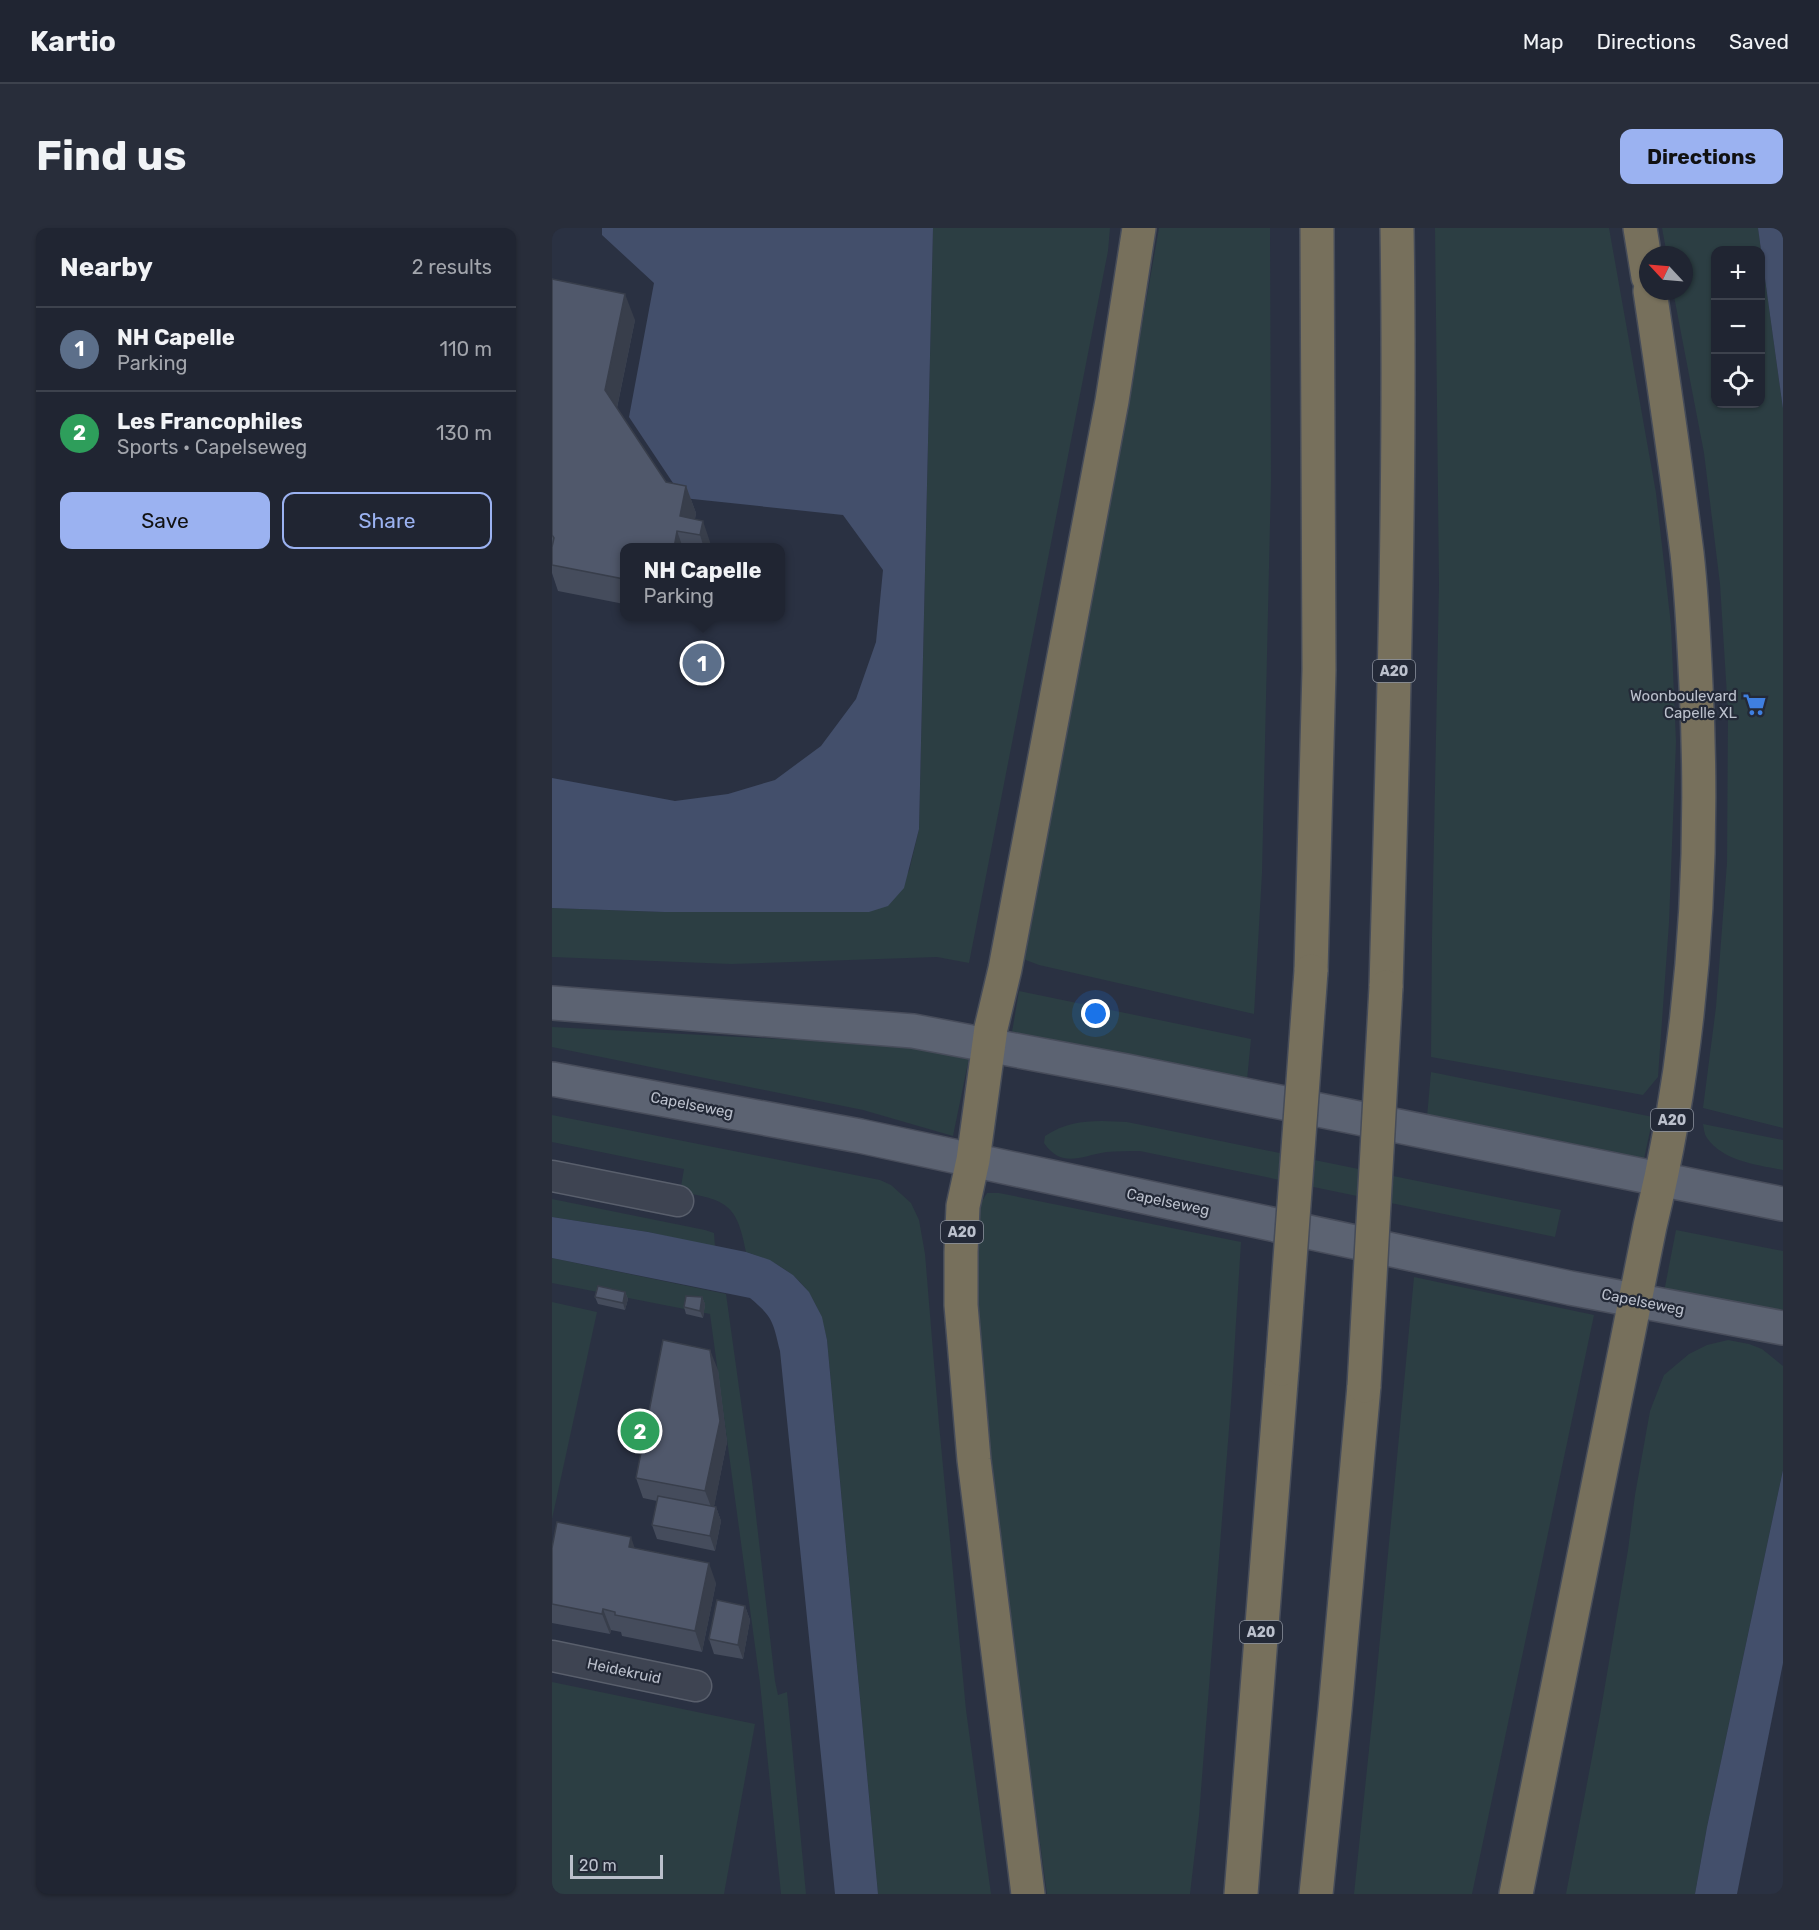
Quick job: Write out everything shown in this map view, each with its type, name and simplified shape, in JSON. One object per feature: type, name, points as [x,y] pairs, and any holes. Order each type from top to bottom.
[{"type":"highway","points":[[973,1160],[989,1044],[1112,401],[1139,228]]},
{"type":"highway","name":"A20","points":[[1241,1894],[1311,971],[1319,670],[1317,228]]},
{"type":"highway","name":"A20","points":[[1316,1894],[1364,1386],[1386,987],[1398,462],[1397,228]]},
{"type":"highway","points":[[1640,228],[1643,246]]},
{"type":"highway","name":"A20","points":[[1651,300],[1687,555],[1694,640],[1699,791],[1697,903],[1688,1009],[1674,1112],[1662,1178]]},
{"type":"highway","name":"A20","points":[[973,1160],[963,1206],[961,1305],[974,1460],[1028,1894]]},
{"type":"highway","points":[[1516,1894],[1635,1301],[1662,1178]]},
{"type":"main road","points":[[552,1003],[912,1031],[989,1044],[1783,1204]]},
{"type":"main road","name":"Capelseweg","points":[[552,1079],[860,1136],[1635,1301],[1783,1328]]},
{"type":"street","points":[[552,1176],[678,1201]]},
{"type":"street","name":"Heidekruid","points":[[552,1656],[696,1686]]},
{"type":"shaded area","points":[[933,228],[1110,228],[1108,251],[969,963],[937,957],[731,964],[552,957],[552,908],[664,912],[869,912],[909,871],[919,829]]},
{"type":"shaded area","points":[[1159,228],[1270,228],[1271,480],[1262,873],[1254,1014],[1039,965],[1023,959]]},
{"type":"shaded area","points":[[1435,228],[1609,228],[1656,493],[1671,625],[1676,742],[1669,923],[1658,1077],[1643,1095],[1431,1057],[1439,584]]},
{"type":"shaded area","name":"Woonboulevard Capelle XL","points":[[1662,228],[1758,228],[1760,246],[1711,246],[1711,408],[1765,408],[1765,279],[1783,409],[1783,1128],[1703,1108],[1716,1007],[1727,863],[1728,712],[1720,584],[1704,453],[1675,300],[1693,300],[1693,246],[1665,246]]},
{"type":"shaded area","points":[[1019,991],[1251,1039],[1247,1080],[1012,1032]]},
{"type":"shaded area","points":[[552,1027],[913,1046],[969,1058],[953,1136],[863,1110],[552,1047]]},
{"type":"shaded area","points":[[1431,1072],[1653,1117],[1644,1159],[1427,1117]]},
{"type":"shaded area","points":[[552,1115],[880,1180],[891,1185],[911,1203],[919,1220],[925,1254],[966,1710],[991,1894],[878,1894],[827,1340],[817,1307],[801,1283],[790,1273],[778,1265],[746,1252],[738,1223],[727,1207],[708,1198],[680,1192],[684,1169],[552,1142]]},
{"type":"shaded area","points":[[1102,1121],[1127,1122],[1561,1210],[1555,1237],[1140,1151],[1106,1152],[1080,1158],[1065,1158],[1051,1151],[1044,1143],[1045,1136],[1065,1126]]},
{"type":"shaded area","points":[[1703,1124],[1783,1140],[1783,1170],[1741,1161],[1722,1152],[1707,1138]]},
{"type":"shaded area","points":[[987,1193],[999,1193],[1241,1242],[1199,1816],[1190,1894],[1047,1894],[1005,1588],[982,1389],[973,1237],[979,1206]]},
{"type":"shaded area","points":[[552,1199],[705,1230],[714,1233],[715,1247],[648,1232],[552,1217]]},
{"type":"shaded area","points":[[1676,1230],[1783,1251],[1783,1312],[1664,1292]]},
{"type":"shaded area","points":[[552,1258],[726,1294],[752,1481],[775,1681],[778,1695],[787,1692],[806,1894],[781,1894],[760,1683],[710,1314],[552,1283]]},
{"type":"shaded area","points":[[1414,1277],[1594,1315],[1472,1894],[1354,1894],[1375,1692]]},
{"type":"shaded area","points":[[552,1302],[597,1312],[552,1519]]},
{"type":"shaded area","points":[[1728,1340],[1762,1349],[1783,1366],[1783,1470],[1707,1827],[1695,1894],[1566,1894],[1600,1715],[1650,1411],[1664,1375],[1689,1354],[1707,1345]]},
{"type":"shaded area","points":[[552,1682],[755,1724],[724,1894],[552,1894]]},
{"type":"water","points":[[602,228],[933,228],[919,829],[904,888],[888,906],[869,912],[664,912],[552,908],[552,778],[675,801],[728,794],[775,780],[821,746],[856,699],[876,642],[883,570],[843,515],[683,498],[629,417],[654,283],[602,235]]},
{"type":"water","points":[[1758,228],[1783,228],[1783,409],[1765,279],[1765,246],[1760,246]]},
{"type":"water","points":[[552,1217],[648,1232],[746,1252],[770,1260],[793,1275],[809,1292],[822,1317],[827,1340],[878,1894],[835,1894],[780,1351],[771,1321],[768,1315],[750,1298],[552,1258]]},
{"type":"water","points":[[1783,1470],[1783,1663],[1737,1894],[1695,1894],[1707,1827]]},
{"type":"building","points":[[552,279],[625,294],[605,390],[666,482],[686,486],[680,516],[703,521],[700,535],[677,531],[675,543],[620,543],[620,578],[552,565],[554,538],[552,535]]},
{"type":"building","points":[[598,1286],[625,1292],[623,1303],[595,1297]]},
{"type":"building","points":[[686,1296],[702,1297],[700,1311],[684,1307]]},
{"type":"building","points":[[663,1340],[710,1350],[720,1421],[705,1491],[636,1478]]},
{"type":"building","points":[[658,1496],[716,1507],[710,1536],[652,1525]]},
{"type":"building","points":[[557,1522],[631,1537],[629,1547],[709,1563],[695,1631],[615,1615],[615,1612],[603,1609],[602,1614],[552,1604],[552,1548]]},
{"type":"building","points":[[717,1600],[745,1606],[738,1645],[709,1639]]},
{"type":"place","name":"NH Capelle","points":[[702,663]]},
{"type":"place","name":"Woonboulevard Capelle XL","points":[[1755,705]]},
{"type":"place","name":"Les Francophiles","points":[[640,1431]]}]
